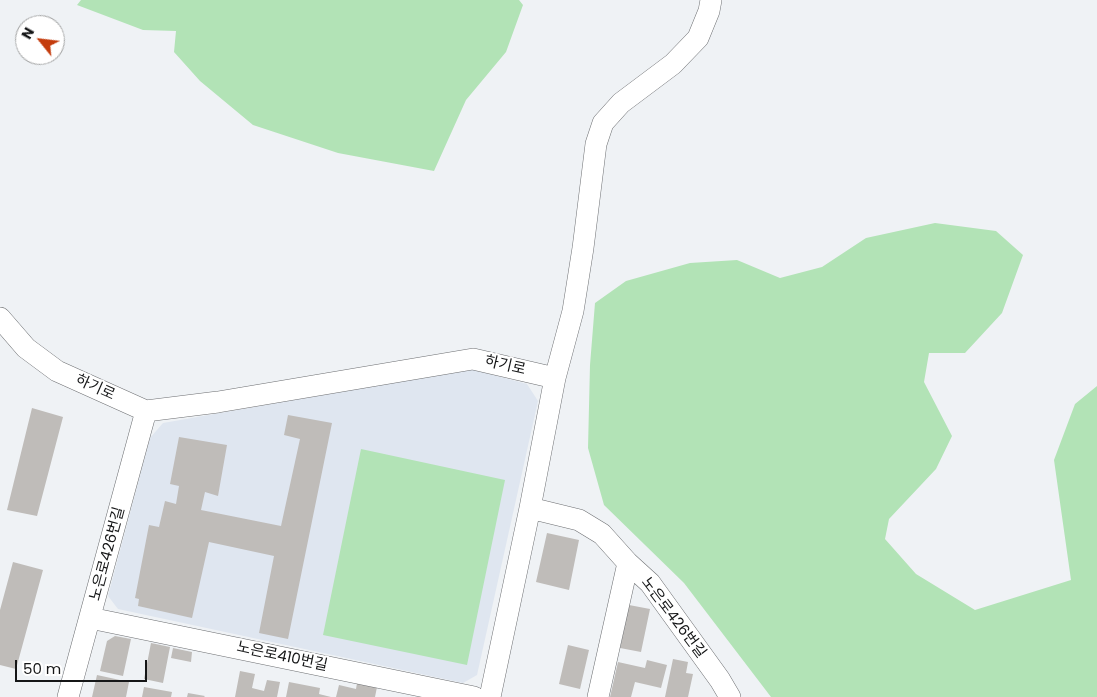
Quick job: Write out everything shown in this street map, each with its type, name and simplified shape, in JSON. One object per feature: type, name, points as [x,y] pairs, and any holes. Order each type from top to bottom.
[{"type":"street","points":[[490,697],[555,378],[573,311],[596,144],[603,123],[621,103],[673,64],[698,38],[709,11],[711,0]]},
{"type":"street","name":"하기로","points":[[0,318],[26,348],[57,371],[146,411],[218,402],[473,359],[555,378]]},
{"type":"street","name":"노은로426번길","points":[[68,697],[146,411]]},
{"type":"street","name":"노은로426번길","points":[[530,508],[579,520],[602,534],[628,563],[650,583],[722,691]]},
{"type":"street","points":[[598,697],[628,563]]},
{"type":"street","name":"노은로410번길","points":[[90,618],[474,697]]},
{"type":"shaded area","points":[[471,369],[527,384],[538,401],[477,675],[463,683],[118,609],[108,596],[150,438],[163,423]]},
{"type":"green space","points":[[81,0],[519,0],[523,5],[506,52],[466,100],[434,171],[338,153],[253,125],[200,81],[174,52],[176,31],[143,30],[77,5]]},
{"type":"green space","points":[[935,223],[996,231],[1023,255],[1002,313],[965,353],[929,353],[924,382],[952,436],[936,469],[889,519],[885,539],[916,574],[975,610],[1071,580],[1054,460],[1075,404],[1097,386],[1097,697],[771,697],[684,583],[604,505],[588,448],[590,365],[595,303],[626,281],[690,263],[737,260],[780,278],[822,267],[866,238]]},
{"type":"green space","points":[[361,449],[505,480],[467,665],[323,635]]},
{"type":"building","points":[[32,408],[63,417],[37,516],[7,510]]},
{"type":"building","points":[[288,415],[332,423],[288,639],[259,633],[274,556],[209,542],[192,618],[138,606],[139,599],[135,598],[149,525],[159,527],[165,501],[176,504],[179,486],[170,484],[179,437],[227,445],[218,496],[205,492],[201,510],[281,526],[300,439],[284,435]]},
{"type":"building","points":[[547,533],[579,540],[569,590],[536,582]]},
{"type":"building","points":[[13,562],[43,570],[16,669],[0,665],[0,610]]},
{"type":"building","points":[[629,605],[650,609],[641,652],[620,648]]},
{"type":"building","points":[[115,636],[131,639],[123,676],[100,671],[107,641]]},
{"type":"building","points":[[151,643],[170,647],[163,683],[144,679]]},
{"type":"building","points":[[568,645],[589,650],[580,689],[559,684]]},
{"type":"building","points":[[173,648],[192,652],[191,662],[171,658]]},
{"type":"building","points":[[673,659],[688,662],[686,673],[693,674],[688,697],[665,697]]},
{"type":"building","points":[[647,660],[667,665],[661,688],[635,682],[631,697],[610,697],[618,662],[645,668]]},
{"type":"building","points":[[240,671],[255,674],[252,688],[264,691],[267,680],[280,682],[277,697],[235,697]]},
{"type":"building","points":[[97,675],[129,682],[126,697],[92,697]]},
{"type":"building","points":[[289,682],[320,688],[319,694],[331,697],[286,697]]},
{"type":"building","points":[[357,683],[377,687],[375,697],[336,697],[339,685],[356,689]]},
{"type":"building","points":[[144,687],[172,692],[171,697],[142,697]]},
{"type":"building","points":[[188,693],[205,696],[187,697]]}]
